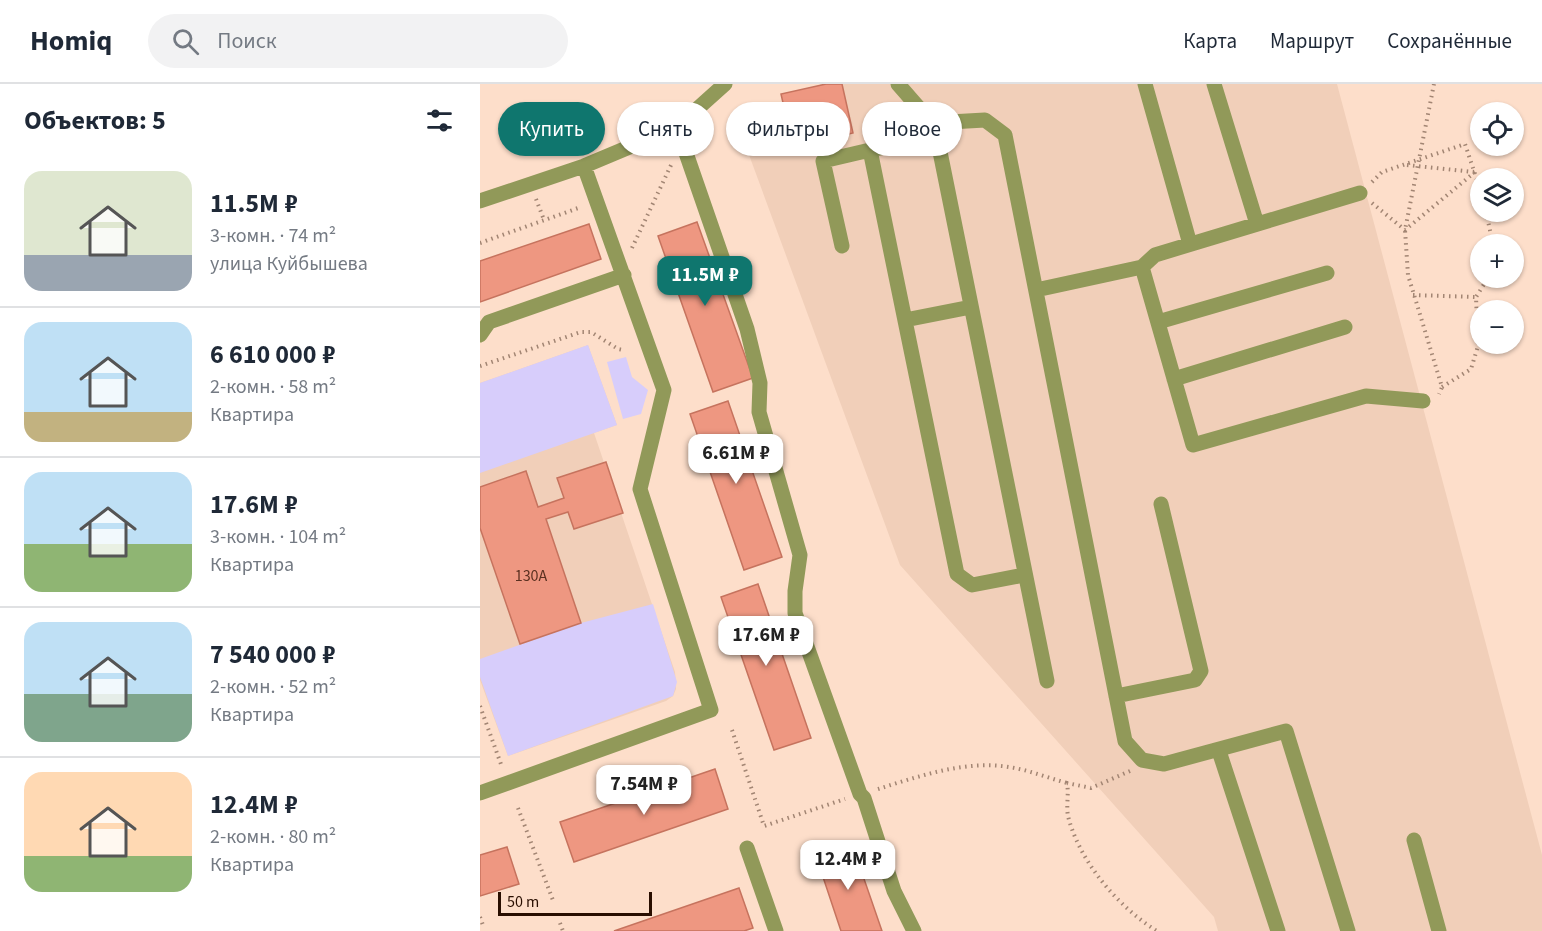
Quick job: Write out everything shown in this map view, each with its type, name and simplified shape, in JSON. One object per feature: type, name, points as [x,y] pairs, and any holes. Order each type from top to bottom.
[{"type":"street","points":[[705,102],[725,84]]},
{"type":"street","points":[[898,84],[912,102]]},
{"type":"street","points":[[1145,84],[1190,244]]},
{"type":"street","points":[[1214,84],[1257,224]]},
{"type":"street","points":[[962,125],[985,120],[1005,135],[1125,741],[1142,760],[1164,764],[1219,751],[1286,731],[1348,931]]},
{"type":"street","points":[[480,201],[584,166],[617,152]]},
{"type":"street","points":[[842,246],[823,161],[862,152]]},
{"type":"street","points":[[687,156],[747,329],[760,383],[759,412],[800,555],[795,613],[860,794],[864,798],[894,891],[914,931]]},
{"type":"street","points":[[871,156],[957,574],[972,585],[1024,575]]},
{"type":"street","points":[[939,156],[1047,681]]},
{"type":"street","points":[[480,793],[711,710],[640,489],[664,390],[584,166]]},
{"type":"street","points":[[1036,290],[1142,267],[1155,255],[1360,193]]},
{"type":"street","points":[[1142,267],[1193,445],[1366,396],[1423,401]]},
{"type":"street","points":[[1158,322],[1327,273]]},
{"type":"street","points":[[480,335],[489,322],[624,275]]},
{"type":"street","points":[[905,320],[970,307]]},
{"type":"street","points":[[1174,379],[1345,327]]},
{"type":"street","points":[[1116,696],[1195,680],[1201,671],[1161,504]]},
{"type":"street","points":[[1219,751],[1278,931]]},
{"type":"street","points":[[1414,840],[1439,931]]},
{"type":"street","points":[[747,849],[776,931]]},
{"type":"path","points":[[1434,84],[1405,230],[1408,275],[1442,387]]},
{"type":"path","points":[[1405,230],[1360,193],[1382,172],[1466,144],[1474,168]]},
{"type":"path","points":[[632,248],[673,162]]},
{"type":"path","points":[[1403,165],[1470,172]]},
{"type":"path","points":[[1405,230],[1470,176]]},
{"type":"path","points":[[536,198],[544,220]]},
{"type":"path","points":[[480,243],[587,205]]},
{"type":"path","points":[[1423,401],[1438,396],[1442,387],[1471,369],[1478,346],[1476,297],[1482,288]]},
{"type":"path","points":[[1413,295],[1476,297]]},
{"type":"path","points":[[480,366],[581,332],[591,332],[623,350]]},
{"type":"path","points":[[480,706],[502,768]]},
{"type":"path","points":[[732,730],[764,826],[933,772],[971,767],[1009,767],[1091,788],[1141,766],[1142,760]]},
{"type":"path","points":[[1067,783],[1068,814],[1087,860],[1116,897],[1157,931]]},
{"type":"path","points":[[518,808],[554,903]]},
{"type":"path","points":[[480,917],[484,928]]},
{"type":"path","points":[[560,924],[563,931]]},
{"type":"shaded area","points":[[821,84],[1337,84],[1542,855],[1542,931],[1218,931],[1214,917],[900,565],[749,156],[850,156],[850,102],[798,102]]},
{"type":"shaded area","points":[[588,345],[617,425],[594,433],[675,672],[676,689],[673,696],[666,701],[508,756],[480,680],[480,383]]},
{"type":"shaded area","points":[[588,345],[617,425],[480,473],[480,383]]},
{"type":"shaded area","points":[[626,357],[632,377],[648,390],[641,414],[623,419],[607,362]]},
{"type":"shaded area","points":[[653,604],[677,682],[673,696],[508,756],[480,677],[480,659],[581,623]]},
{"type":"building","points":[[826,84],[842,84],[846,102],[783,102],[781,94]]},
{"type":"building","points":[[697,222],[753,378],[713,392],[658,236]]},
{"type":"building","points":[[589,224],[601,259],[480,302],[480,261]]},
{"type":"building","points":[[728,401],[782,557],[744,570],[690,414]]},
{"type":"building","points":[[606,462],[623,513],[574,529],[568,512],[546,519],[581,623],[520,644],[480,528],[480,487],[526,471],[538,507],[564,498],[557,478]]},
{"type":"building","points":[[758,584],[811,738],[774,750],[721,597]]},
{"type":"building","points":[[715,769],[728,809],[574,862],[560,822]]},
{"type":"building","points":[[852,844],[882,931],[841,931],[816,856]]},
{"type":"building","points":[[507,847],[519,884],[480,896],[480,855]]},
{"type":"building","points":[[739,888],[753,928],[744,931],[614,931]]}]
